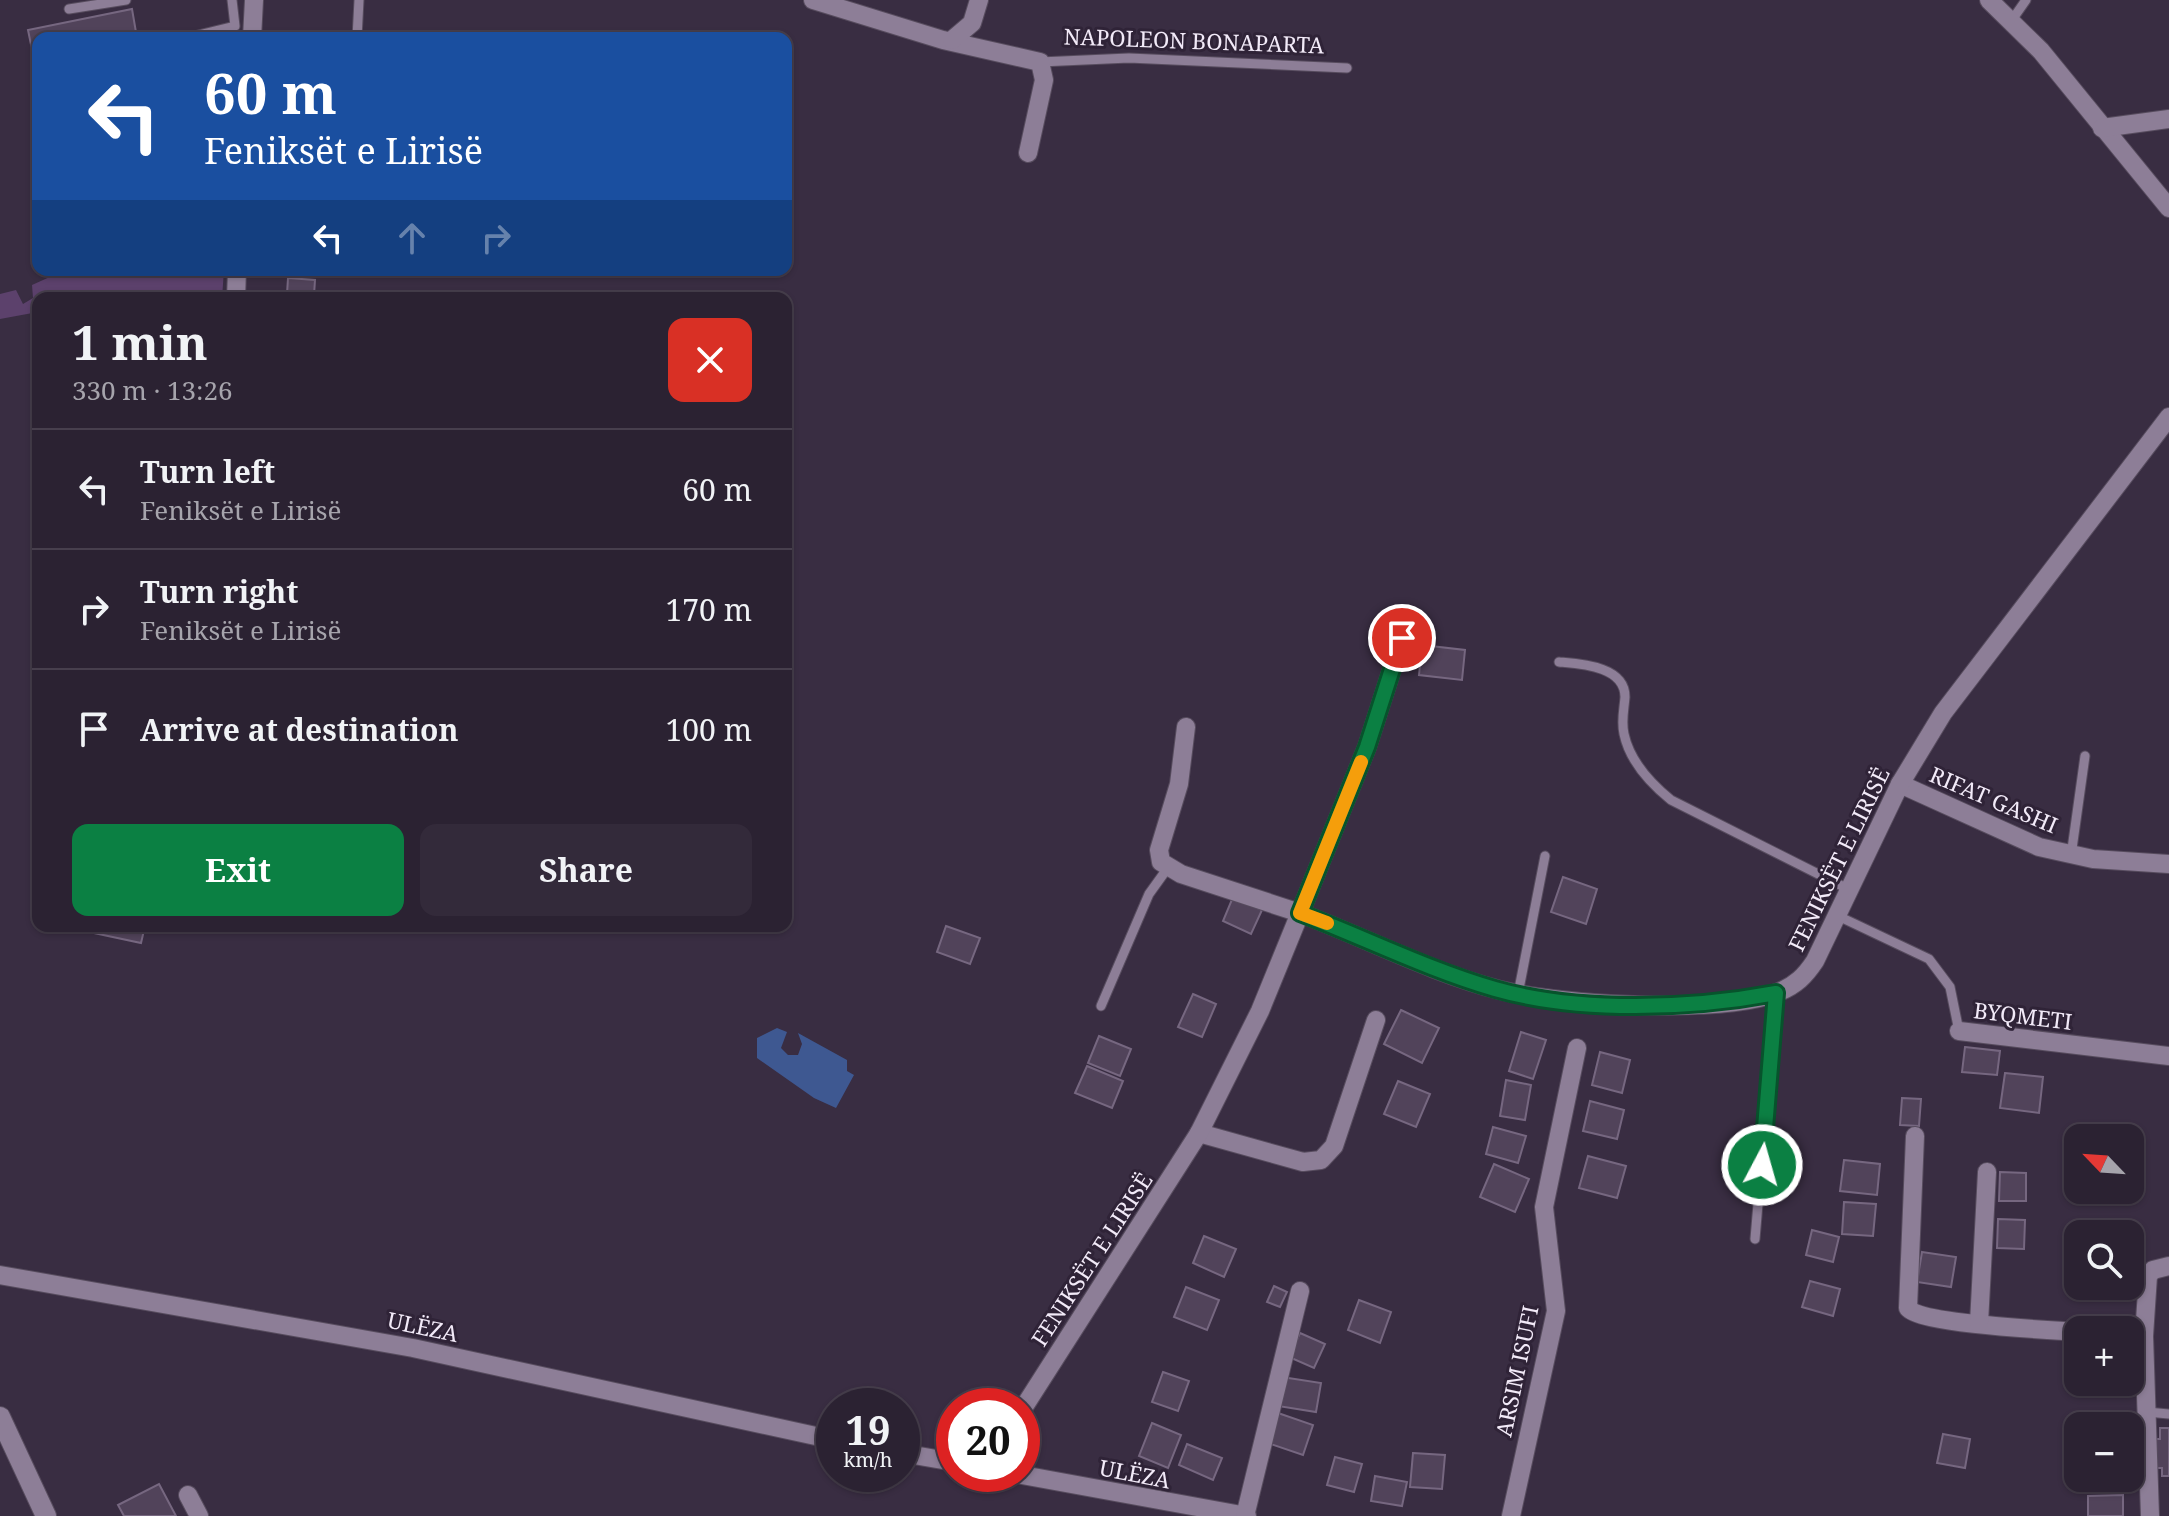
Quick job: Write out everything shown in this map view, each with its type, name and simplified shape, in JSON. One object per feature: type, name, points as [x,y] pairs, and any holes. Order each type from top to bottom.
[{"type":"street","points":[[252,32],[254,0]]},
{"type":"street","name":"NAPOLEON BONAPARTA","points":[[813,0],[1040,62],[1044,80],[1028,153]]},
{"type":"street","points":[[952,40],[972,23],[979,0]]},
{"type":"street","points":[[1989,0],[2061,73],[2169,208]]},
{"type":"street","points":[[2102,128],[2169,119]]},
{"type":"street","name":"FENIKSËT E LIRISË","points":[[1300,913],[1465,979],[1518,994],[1566,1002],[1657,1004],[1730,1001],[1776,993],[1804,977],[1900,784],[1950,703],[2169,417]]},
{"type":"street","name":"FENIKSËT E LIRISË","points":[[1036,1388],[1199,1133],[1260,1011],[1367,747],[1402,638]]},
{"type":"street","points":[[1186,727],[1179,784],[1159,850],[1161,862],[1167,869],[1300,913]]},
{"type":"street","name":"RIFAT GASHI","points":[[1900,784],[2006,834],[2071,856],[2169,864]]},
{"type":"street","points":[[1199,1133],[1303,1162],[1321,1160],[1334,1146],[1376,1020]]},
{"type":"street","name":"BYQMETI","points":[[1959,1031],[2169,1056]]},
{"type":"street","name":"ARSIM ISUFI","points":[[1511,1516],[1556,1311],[1544,1207],[1577,1048]]},
{"type":"street","points":[[1915,1136],[1908,1308],[1920,1317],[2064,1331]]},
{"type":"street","points":[[1979,1323],[1987,1172]]},
{"type":"street","points":[[2141,1316],[2148,1276],[2153,1270],[2169,1266]]},
{"type":"street","name":"ULËZA","points":[[0,1275],[413,1348],[816,1436]]},
{"type":"street","name":"ULËZA","points":[[1040,1478],[1245,1516],[1300,1291]]},
{"type":"street","points":[[2144,1389],[2150,1516]]},
{"type":"street","points":[[0,1417],[6,1442],[46,1516]]},
{"type":"street","points":[[188,1495],[199,1516]]},
{"type":"lane","points":[[69,9],[126,0]]},
{"type":"lane","points":[[210,32],[235,26],[232,0]]},
{"type":"lane","points":[[357,32],[359,0]]},
{"type":"lane","points":[[2012,20],[2026,0]]},
{"type":"lane","name":"NAPOLEON BONAPARTA","points":[[1040,62],[1129,58],[1347,68]]},
{"type":"lane","points":[[1559,662],[1603,670],[1619,680],[1624,688],[1622,720],[1634,761],[1652,784],[1671,800],[1848,889]]},
{"type":"lane","name":"RIFAT GASHI","points":[[2071,856],[2085,756]]},
{"type":"lane","points":[[1518,994],[1545,856]]},
{"type":"lane","points":[[1101,1006],[1149,894],[1167,869]]},
{"type":"lane","name":"BYQMETI","points":[[1836,915],[1929,959],[1950,987],[1959,1031]]},
{"type":"lane","points":[[1755,1239],[1776,993]]},
{"type":"lane","points":[[2147,1412],[2169,1414]]},
{"type":"shaded area","points":[[52,276],[224,276],[222,292],[33,292],[32,285]]},
{"type":"shaded area","points":[[16,290],[23,304],[32,299],[32,313],[0,319],[0,294]]},
{"type":"water","points":[[777,1028],[787,1032],[781,1048],[788,1055],[798,1055],[802,1044],[798,1033],[847,1060],[847,1071],[854,1075],[836,1108],[814,1098],[757,1058],[757,1038]]},
{"type":"building","points":[[132,9],[136,32],[32,32],[32,50],[28,30]]},
{"type":"building","points":[[288,278],[315,280],[314,292],[287,292]]},
{"type":"building","points":[[1422,645],[1465,650],[1462,680],[1419,675]]},
{"type":"building","points":[[1563,877],[1597,889],[1586,924],[1551,912]]},
{"type":"building","points":[[1233,897],[1262,910],[1251,934],[1223,921]]},
{"type":"building","points":[[946,926],[980,938],[970,964],[937,952]]},
{"type":"building","points":[[89,932],[144,932],[141,943]]},
{"type":"building","points":[[1193,994],[1216,1004],[1202,1037],[1178,1027]]},
{"type":"building","points":[[1401,1010],[1439,1028],[1422,1063],[1384,1044]]},
{"type":"building","points":[[1521,1032],[1546,1040],[1533,1079],[1509,1071]]},
{"type":"building","points":[[1099,1036],[1131,1049],[1120,1076],[1088,1063]]},
{"type":"building","points":[[1965,1047],[2000,1051],[1997,1075],[1962,1072]]},
{"type":"building","points":[[1600,1052],[1630,1060],[1622,1093],[1592,1085]]},
{"type":"building","points":[[1087,1066],[1123,1081],[1112,1108],[1075,1093]]},
{"type":"building","points":[[2005,1073],[2043,1077],[2039,1113],[2000,1108]]},
{"type":"building","points":[[1506,1080],[1531,1085],[1525,1120],[1500,1116]]},
{"type":"building","points":[[1398,1081],[1430,1094],[1416,1127],[1384,1114]]},
{"type":"building","points":[[1902,1098],[1921,1099],[1919,1126],[1900,1125]]},
{"type":"building","points":[[1590,1101],[1624,1110],[1617,1139],[1583,1131]]},
{"type":"building","points":[[1493,1127],[1526,1136],[1518,1163],[1486,1154]]},
{"type":"building","points":[[1588,1156],[1626,1166],[1617,1198],[1579,1188]]},
{"type":"building","points":[[1844,1160],[1880,1164],[1877,1195],[1840,1191]]},
{"type":"building","points":[[1494,1164],[1529,1179],[1515,1212],[1480,1197]]},
{"type":"building","points":[[2000,1172],[2026,1173],[2026,1201],[1999,1201]]},
{"type":"building","points":[[1844,1202],[1876,1204],[1873,1236],[1842,1234]]},
{"type":"building","points":[[1998,1219],[2025,1220],[2024,1249],[1997,1248]]},
{"type":"building","points":[[1812,1230],[1839,1237],[1833,1262],[1806,1255]]},
{"type":"building","points":[[1204,1236],[1236,1249],[1224,1277],[1193,1263]]},
{"type":"building","points":[[1922,1252],[1956,1257],[1951,1287],[1917,1282]]},
{"type":"building","points":[[1810,1281],[1840,1289],[1833,1316],[1802,1307]]},
{"type":"building","points":[[1274,1286],[1287,1292],[1280,1307],[1267,1302]]},
{"type":"building","points":[[1186,1287],[1219,1300],[1207,1330],[1174,1317]]},
{"type":"building","points":[[1359,1300],[1391,1312],[1380,1343],[1348,1330]]},
{"type":"building","points":[[1300,1333],[1325,1344],[1314,1368],[1289,1357]]},
{"type":"building","points":[[1163,1372],[1189,1381],[1178,1411],[1152,1402]]},
{"type":"building","points":[[1282,1377],[1321,1383],[1316,1412],[1278,1406]]},
{"type":"building","points":[[1278,1413],[1313,1425],[1303,1455],[1268,1443]]},
{"type":"building","points":[[1152,1423],[1181,1435],[1168,1468],[1139,1456]]},
{"type":"building","points":[[2160,1428],[2169,1428],[2169,1476],[2162,1476],[2162,1468],[2152,1468],[2154,1439],[2160,1439]]},
{"type":"building","points":[[1943,1434],[1970,1439],[1965,1468],[1937,1463]]},
{"type":"building","points":[[1187,1444],[1222,1458],[1213,1480],[1179,1465]]},
{"type":"building","points":[[1413,1453],[1445,1455],[1442,1489],[1410,1487]]},
{"type":"building","points":[[1335,1457],[1362,1464],[1354,1492],[1327,1485]]},
{"type":"building","points":[[1375,1476],[1407,1482],[1402,1506],[1371,1501]]},
{"type":"building","points":[[159,1484],[176,1516],[124,1516],[118,1505]]},
{"type":"building","points":[[2123,1495],[2123,1516],[2088,1516],[2088,1496]]},
{"type":"slow traffic","points":[[1327,923],[1300,913],[1361,762]]},
{"type":"route","points":[[1402,638],[1387,693],[1367,747],[1300,913],[1465,979],[1532,997],[1566,1002],[1657,1004],[1741,1000],[1776,993],[1762,1165]]}]
